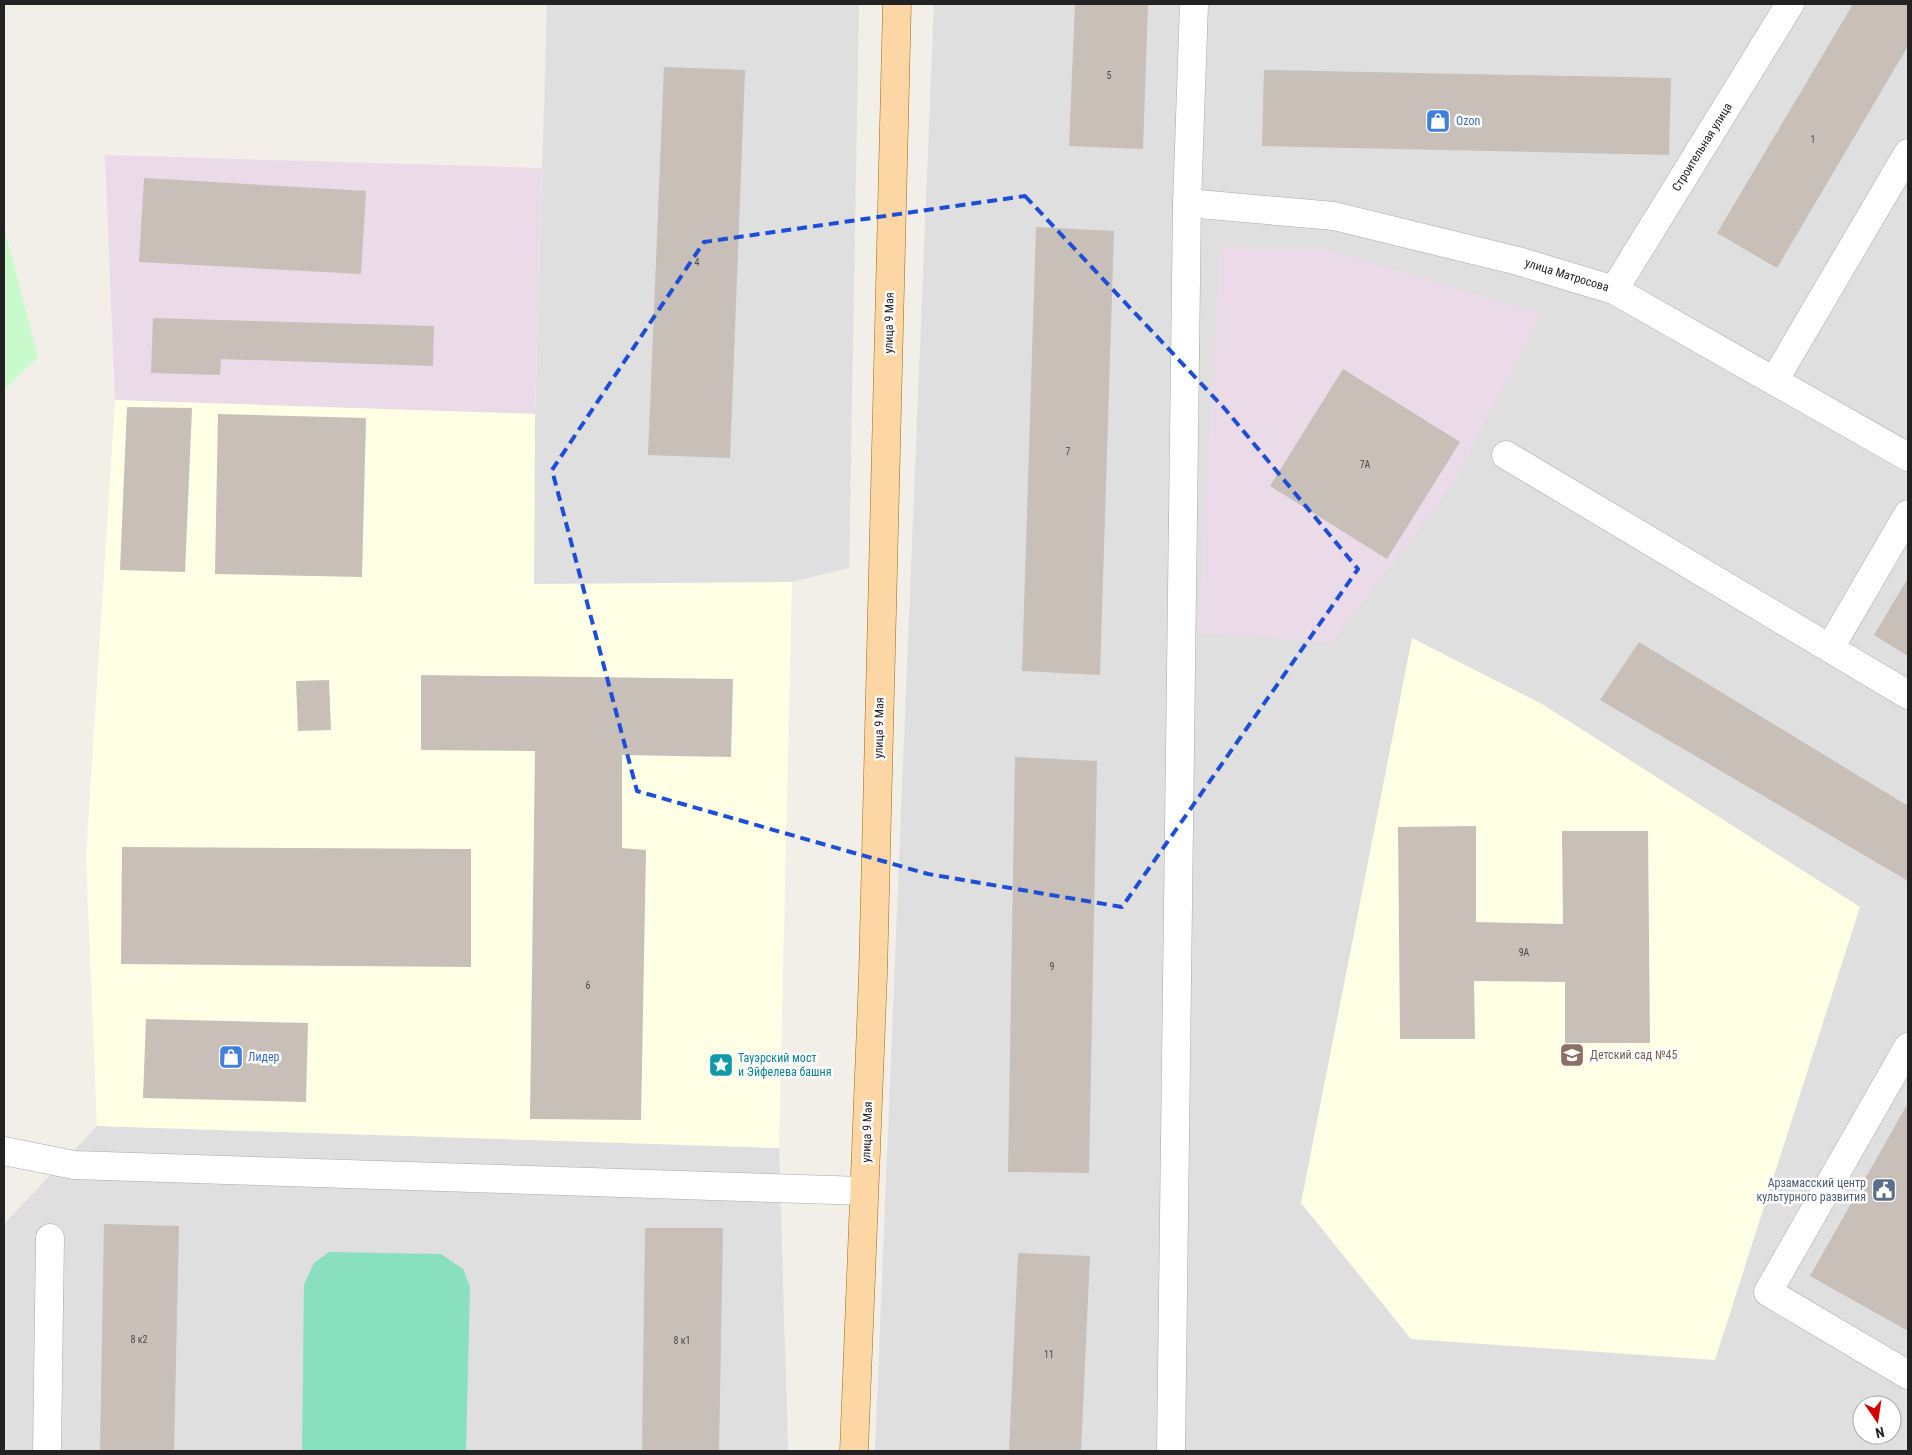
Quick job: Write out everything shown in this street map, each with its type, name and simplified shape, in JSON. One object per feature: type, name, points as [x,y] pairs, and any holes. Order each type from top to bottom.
[{"type":"main road","name":"улица 9 Мая","points":[[854,1451],[873,975],[897,4]]},
{"type":"street","points":[[1171,1451],[1187,203],[1194,4]]},
{"type":"street","name":"Строительная улица","points":[[1614,290],[1790,4]]},
{"type":"street","points":[[1774,381],[1908,153]]},
{"type":"street","name":"улица Матросова","points":[[1187,203],[1334,216],[1518,261],[1614,290],[1908,457]]},
{"type":"street","points":[[1506,455],[1908,695]]},
{"type":"street","points":[[1830,648],[1908,514]]},
{"type":"street","points":[[1908,1047],[1768,1292],[1908,1375]]},
{"type":"street","points":[[4,1152],[74,1165],[864,1191]]},
{"type":"street","points":[[47,1451],[50,1238]]},
{"type":"highlighted area","points":[[1025,196],[1225,409],[1358,569],[1122,907],[928,874],[637,791],[552,470],[704,242]]},
{"type":"shaded area","points":[[547,4],[859,4],[849,568],[792,582],[534,585],[535,414]]},
{"type":"shaded area","points":[[934,4],[1908,4],[1908,1451],[875,1451]]},
{"type":"shaded area","points":[[105,155],[542,168],[535,414],[115,400]]},
{"type":"shaded area","points":[[1220,247],[1327,249],[1542,314],[1451,487],[1332,643],[1198,633]]},
{"type":"shaded area","points":[[115,400],[535,414],[534,584],[792,582],[779,1148],[97,1126],[86,857]]},
{"type":"shaded area","name":"Детский сад №45","points":[[1412,638],[1542,704],[1860,907],[1715,1360],[1411,1339],[1301,1203]]},
{"type":"shaded area","points":[[97,1126],[779,1148],[788,1451],[4,1451],[4,1224]]},
{"type":"green space","points":[[4,227],[38,357],[4,390]]},
{"type":"green space","points":[[329,1252],[441,1254],[463,1269],[470,1287],[466,1451],[302,1451],[304,1285],[314,1263]]},
{"type":"building","points":[[1075,4],[1148,4],[1143,149],[1069,146]]},
{"type":"building","points":[[1853,4],[1908,4],[1908,46],[1777,268],[1717,233]]},
{"type":"building","points":[[664,67],[745,70],[730,458],[648,455]]},
{"type":"building","points":[[1264,70],[1671,78],[1669,155],[1262,146]]},
{"type":"building","points":[[144,178],[366,191],[361,274],[139,262]]},
{"type":"building","points":[[1036,227],[1114,231],[1100,675],[1022,671]]},
{"type":"building","points":[[153,318],[434,326],[433,366],[221,359],[220,375],[151,373]]},
{"type":"building","points":[[1343,369],[1460,442],[1387,559],[1270,486]]},
{"type":"building","points":[[127,407],[192,408],[185,572],[120,570]]},
{"type":"building","points":[[218,414],[366,418],[362,577],[215,574]]},
{"type":"building","points":[[1908,578],[1908,656],[1874,635]]},
{"type":"building","points":[[1639,642],[1908,806],[1908,881],[1600,700]]},
{"type":"building","points":[[421,675],[733,679],[731,757],[622,755],[622,848],[646,850],[641,1120],[530,1119],[535,751],[421,750]]},
{"type":"building","points":[[329,680],[331,730],[298,731],[296,681]]},
{"type":"building","points":[[1015,757],[1097,761],[1089,1173],[1008,1172]]},
{"type":"building","points":[[1476,826],[1476,922],[1563,924],[1562,831],[1648,831],[1650,1043],[1565,1043],[1565,982],[1474,981],[1475,1039],[1400,1039],[1398,827]]},
{"type":"building","points":[[122,847],[471,849],[471,967],[121,964]]},
{"type":"building","points":[[146,1019],[308,1023],[306,1102],[143,1098]]},
{"type":"building","name":"Арзамасский центр культурного развития","points":[[1908,1103],[1908,1331],[1810,1276]]},
{"type":"building","points":[[104,1224],[179,1226],[174,1451],[100,1451]]},
{"type":"building","points":[[645,1228],[723,1228],[719,1451],[642,1451]]},
{"type":"building","points":[[1018,1253],[1090,1256],[1081,1451],[1009,1451]]},
{"type":"place","name":"Ozon","points":[[1438,121]]},
{"type":"place","name":"Детский сад №45","points":[[1572,1055]]},
{"type":"place","name":"Лидер","points":[[231,1057]]},
{"type":"place","name":"Тауэрский мост и Эйфелева башня","points":[[721,1065]]},
{"type":"place","name":"Арзамасский центр культурного развития","points":[[1884,1190]]}]
